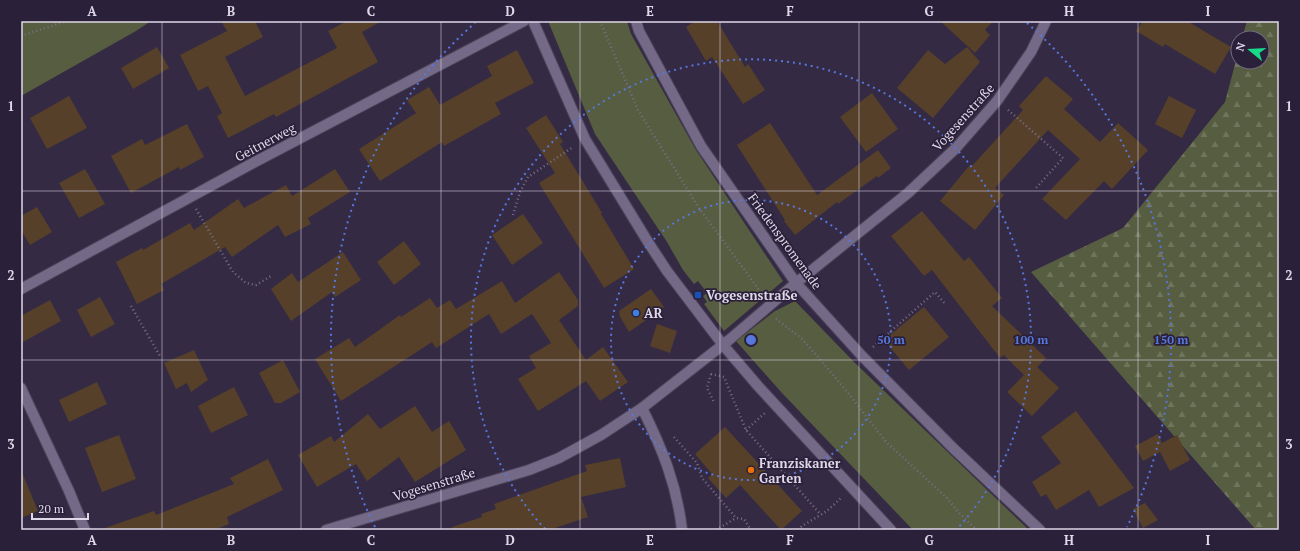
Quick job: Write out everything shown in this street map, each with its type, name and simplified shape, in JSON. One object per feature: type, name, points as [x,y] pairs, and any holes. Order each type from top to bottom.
[{"type":"street","name":"Geitnerweg","points":[[21,289],[271,153],[524,21]]},
{"type":"street","points":[[533,21],[585,139],[656,254],[723,345],[774,404],[891,530]]},
{"type":"street","name":"Friedenspromenade","points":[[636,21],[639,31],[701,146],[796,283],[862,356],[953,448],[1040,530]]},
{"type":"street","name":"Vogesenstraße","points":[[326,530],[529,470],[566,454],[642,408],[723,345],[796,283],[908,193],[956,148],[997,101],[1031,52],[1046,21]]},
{"type":"street","points":[[21,388],[69,491],[85,530]]},
{"type":"street","points":[[642,408],[658,441],[666,463],[680,515],[682,530]]},
{"type":"path","points":[[21,36],[67,21]]},
{"type":"path","points":[[997,101],[1063,158],[1036,188]]},
{"type":"path","points":[[512,215],[520,192],[528,177],[585,139]]},
{"type":"path","points":[[190,197],[233,272],[246,283],[256,285],[271,276]]},
{"type":"path","points":[[862,356],[935,292],[946,305]]},
{"type":"path","points":[[131,306],[160,356]]},
{"type":"path","points":[[714,352],[711,374],[707,388],[714,402]]},
{"type":"path","points":[[711,374],[724,377],[746,430],[821,515]]},
{"type":"path","points":[[746,430],[774,404]]},
{"type":"path","points":[[674,436],[697,463],[702,478],[736,518]]},
{"type":"path","points":[[798,530],[827,511],[852,487]]},
{"type":"path","points":[[716,530],[736,518],[744,519],[751,530]]},
{"type":"green space","points":[[21,21],[151,21],[21,96]]},
{"type":"green space","points":[[548,21],[627,21],[631,34],[696,150],[783,281],[724,331],[704,304],[707,302],[703,296],[707,293],[698,281],[694,284],[683,270],[667,242],[595,134]]},
{"type":"green space","points":[[1247,21],[1279,21],[1279,530],[1256,530],[1031,272],[1123,228],[1225,102],[1233,70],[1270,70],[1270,30],[1244,30]]},
{"type":"green space","points":[[795,301],[854,362],[1029,530],[913,530],[782,393],[736,341],[775,311]]},
{"type":"building","points":[[221,21],[255,21],[263,37],[225,57],[245,96],[337,48],[328,31],[347,21],[382,21],[362,32],[378,62],[276,117],[274,114],[228,138],[217,116],[222,113],[208,86],[198,91],[180,55],[227,31]]},
{"type":"building","points":[[695,21],[717,21],[745,67],[748,64],[765,90],[743,104],[712,57],[706,61],[686,27]]},
{"type":"building","points":[[940,21],[993,21],[985,30],[990,35],[975,53]]},
{"type":"building","points":[[1143,21],[1187,21],[1230,46],[1230,49],[1215,74],[1165,44],[1163,47],[1136,31]]},
{"type":"building","points":[[157,47],[169,68],[133,89],[121,68]]},
{"type":"building","points":[[967,47],[980,62],[933,118],[897,88],[928,50],[945,64]]},
{"type":"building","points":[[517,50],[534,83],[495,103],[501,114],[444,146],[442,142],[380,181],[359,149],[416,113],[407,100],[429,87],[440,105],[492,76],[487,66]]},
{"type":"building","points":[[1046,76],[1073,99],[1064,109],[1100,142],[1118,123],[1148,150],[1112,189],[1104,181],[1066,220],[1042,199],[1080,159],[1048,130],[995,188],[1004,195],[975,230],[940,201],[969,166],[971,167],[1023,110],[1019,106]]},
{"type":"building","points":[[872,93],[898,129],[866,152],[840,117]]},
{"type":"building","points":[[69,96],[87,128],[47,149],[30,118]]},
{"type":"building","points":[[1169,96],[1196,110],[1182,138],[1155,124]]},
{"type":"building","points":[[546,115],[563,142],[560,144],[634,269],[604,288],[539,183],[555,173],[526,128]]},
{"type":"building","points":[[770,123],[817,195],[878,150],[891,168],[878,178],[877,176],[838,204],[837,202],[795,235],[784,221],[785,220],[737,145]]},
{"type":"building","points":[[187,124],[204,157],[180,170],[179,167],[131,193],[111,156],[142,139],[145,145]]},
{"type":"building","points":[[85,169],[105,204],[79,218],[59,183]]},
{"type":"building","points":[[335,169],[350,192],[308,218],[311,224],[285,237],[278,225],[232,257],[225,247],[161,284],[164,290],[137,304],[116,262],[142,248],[143,250],[190,223],[194,230],[238,199],[244,208],[286,185],[292,196]]},
{"type":"building","points":[[37,207],[52,232],[30,245],[21,230],[21,216]]},
{"type":"building","points":[[922,211],[964,261],[969,257],[1002,298],[992,306],[1046,358],[1037,367],[1059,388],[1032,416],[1007,392],[1024,375],[1004,355],[1000,358],[932,270],[924,276],[891,236]]},
{"type":"building","points":[[523,214],[543,243],[512,265],[492,235]]},
{"type":"building","points":[[404,241],[421,264],[394,285],[377,262]]},
{"type":"building","points":[[343,252],[361,280],[335,297],[332,292],[291,321],[271,289],[292,273],[298,282]]},
{"type":"building","points":[[559,272],[578,300],[578,306],[559,320],[586,360],[603,347],[628,382],[600,401],[586,381],[538,411],[518,379],[536,368],[529,356],[551,343],[532,314],[501,334],[489,314],[436,348],[432,342],[341,401],[315,359],[349,338],[355,347],[400,315],[401,317],[430,298],[437,308],[450,300],[456,309],[502,281],[515,303]]},
{"type":"building","name":"AR","points":[[651,289],[664,307],[629,332],[619,315],[619,311]]},
{"type":"building","points":[[100,297],[115,324],[91,337],[77,310]]},
{"type":"building","points":[[50,300],[61,321],[21,343],[21,316]]},
{"type":"building","points":[[924,307],[949,337],[909,370],[884,340]]},
{"type":"building","points":[[657,324],[677,331],[670,353],[650,346]]},
{"type":"building","points":[[194,350],[208,380],[191,392],[187,383],[176,389],[164,363]]},
{"type":"building","points":[[283,360],[300,392],[281,403],[275,403],[259,373]]},
{"type":"building","points":[[97,382],[107,404],[69,422],[59,400]]},
{"type":"building","points":[[234,387],[248,415],[211,433],[198,406]]},
{"type":"building","points":[[415,406],[432,432],[449,421],[466,450],[415,482],[399,457],[367,481],[356,464],[317,487],[298,455],[331,436],[334,442],[368,414],[380,429]]},
{"type":"building","points":[[1076,411],[1134,488],[1099,507],[1089,490],[1056,510],[1046,494],[1041,497],[1032,482],[1061,463],[1041,437]]},
{"type":"building","points":[[725,427],[802,511],[781,530],[740,485],[726,498],[708,478],[712,474],[695,454]]},
{"type":"building","points":[[1158,434],[1162,443],[1177,435],[1190,460],[1170,471],[1160,452],[1143,461],[1135,446]]},
{"type":"building","points":[[119,435],[136,479],[102,492],[85,448]]},
{"type":"building","points":[[620,458],[626,487],[581,497],[588,517],[549,530],[452,530],[452,527],[482,517],[481,514],[496,509],[494,504],[587,471],[585,465]]},
{"type":"building","points":[[268,459],[283,490],[227,517],[229,524],[214,530],[106,530],[105,528],[154,511],[156,515],[234,484],[230,478]]},
{"type":"building","points":[[21,470],[38,511],[21,518]]},
{"type":"building","points":[[1145,503],[1158,520],[1143,528],[1133,509]]},
{"type":"place","name":"Vogesenstraße","points":[[698,295]]},
{"type":"place","name":"AR","points":[[636,313]]},
{"type":"place","name":"Franziskaner Garten","points":[[751,470]]}]
